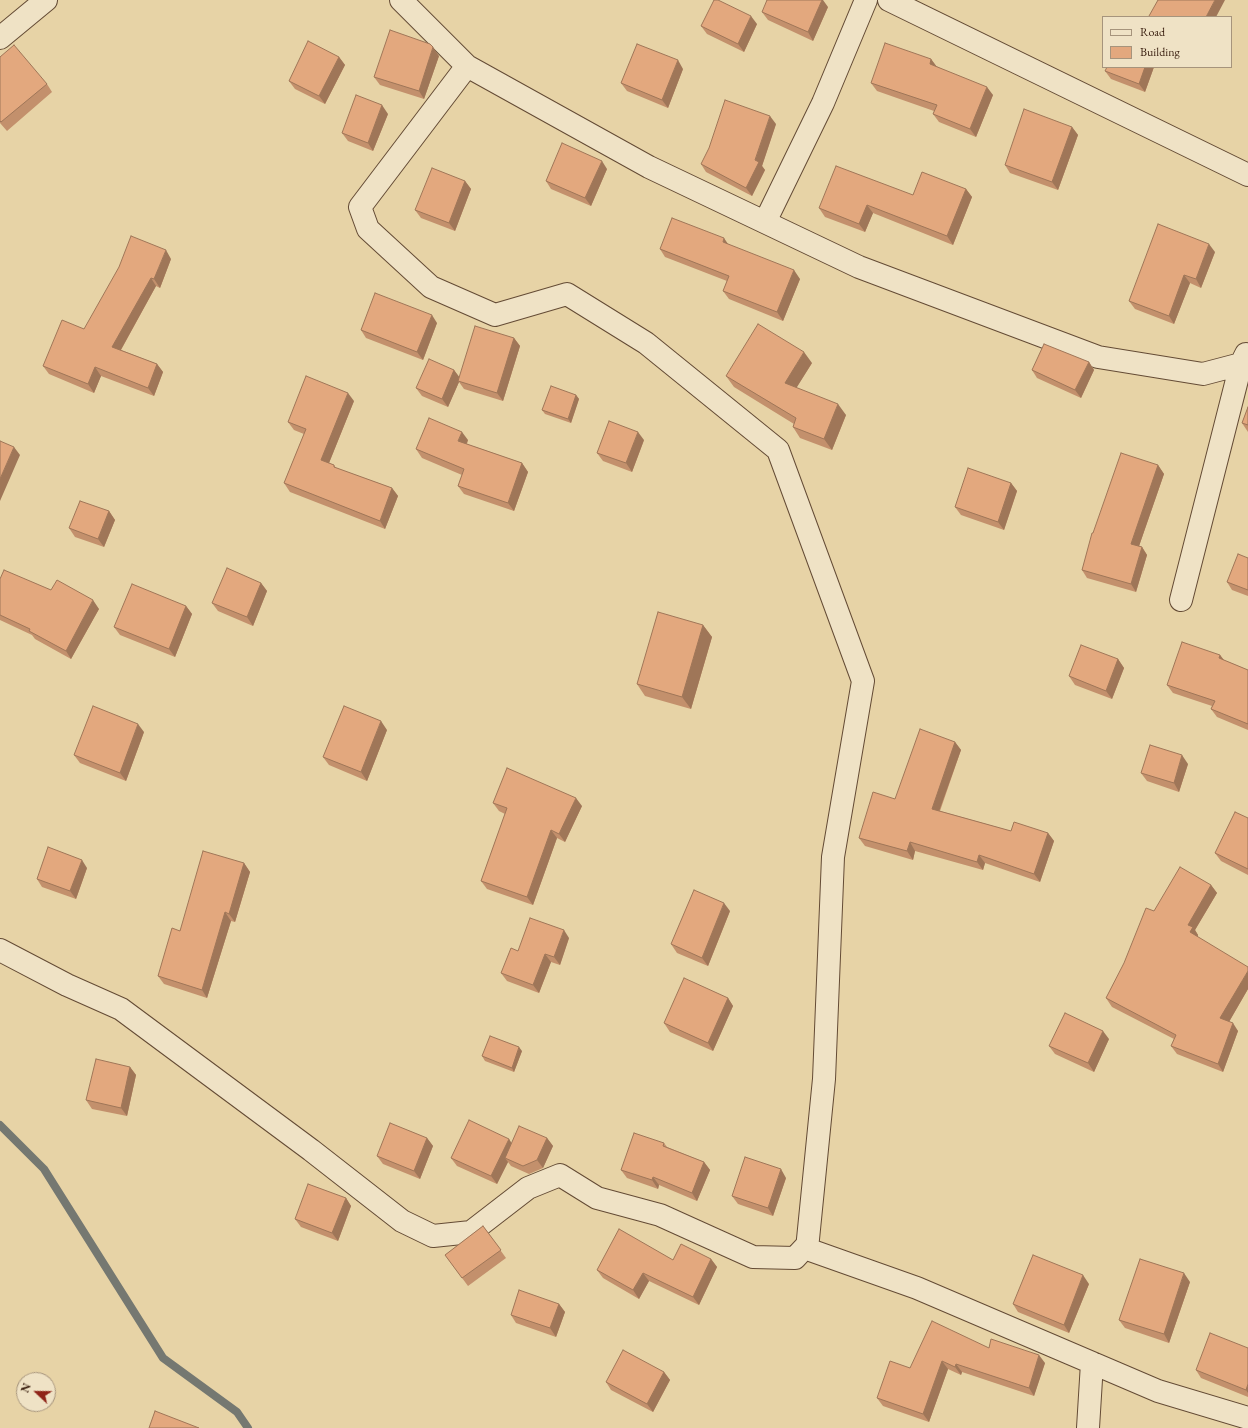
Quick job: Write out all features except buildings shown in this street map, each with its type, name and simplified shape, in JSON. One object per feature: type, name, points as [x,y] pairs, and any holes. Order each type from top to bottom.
[{"type":"street","points":[[0,38],[46,0]]},
{"type":"street","points":[[401,0],[467,66],[649,167],[859,268],[1098,357],[1203,374],[1246,361]]},
{"type":"street","points":[[765,222],[823,103],[866,0]]},
{"type":"street","points":[[889,0],[1248,175]]},
{"type":"street","points":[[467,66],[360,207],[368,229],[431,287],[495,315],[567,294],[646,342],[778,450],[863,680],[833,857],[824,1079],[807,1249],[917,1288],[1158,1391],[1248,1418]]},
{"type":"street","points":[[1181,600],[1246,361]]},
{"type":"street","points":[[0,950],[67,985],[121,1009],[311,1150],[402,1221],[433,1236],[471,1232],[528,1188],[560,1175],[597,1198],[660,1215],[753,1257],[795,1258],[808,1244]]},
{"type":"street","points":[[1088,1428],[1092,1363]]},
{"type":"waterway","points":[[0,1125],[44,1169],[163,1358],[237,1412],[248,1428]]}]
